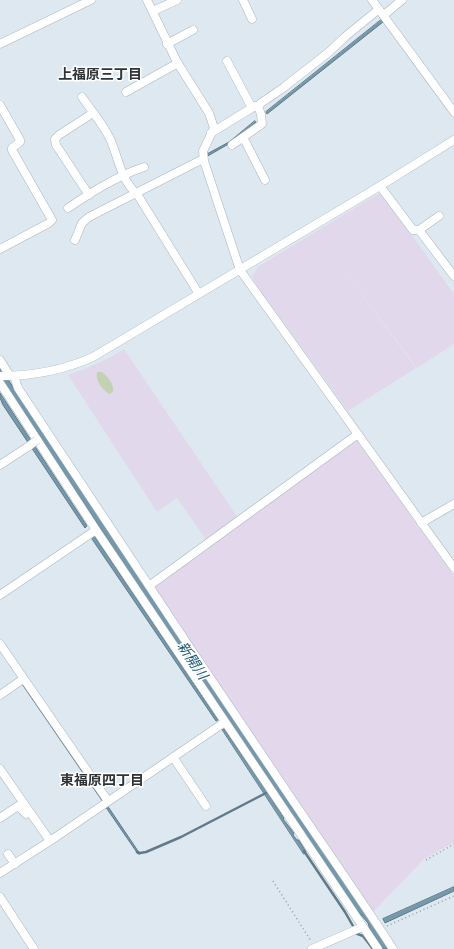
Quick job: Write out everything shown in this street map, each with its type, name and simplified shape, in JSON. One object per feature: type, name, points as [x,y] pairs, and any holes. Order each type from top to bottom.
[{"type":"street","points":[[0,44],[91,0]]},
{"type":"street","points":[[147,0],[167,44],[209,113],[214,128],[203,151],[203,159],[240,270],[454,568]]},
{"type":"street","points":[[153,11],[177,0]]},
{"type":"street","points":[[243,0],[252,19]]},
{"type":"street","points":[[372,0],[454,112]]},
{"type":"street","points":[[212,134],[255,108],[329,52],[346,36],[402,0]]},
{"type":"street","points":[[167,44],[193,30]]},
{"type":"street","points":[[227,61],[255,108],[261,114],[262,124],[232,145]]},
{"type":"street","points":[[126,92],[178,63]]},
{"type":"street","points":[[82,97],[111,141],[123,176],[199,294]]},
{"type":"street","points":[[0,105],[20,140],[20,142],[12,148],[12,150],[52,220],[0,249]]},
{"type":"street","points":[[89,195],[56,145],[55,139],[93,113]]},
{"type":"street","points":[[243,137],[265,180]]},
{"type":"street","points":[[8,376],[52,371],[87,360],[122,341],[454,140]]},
{"type":"street","points":[[74,240],[82,223],[89,217],[203,159]]},
{"type":"street","points":[[68,208],[123,176],[144,167]]},
{"type":"street","points":[[380,186],[413,230],[419,230],[439,216]]},
{"type":"street","points":[[419,230],[454,276]]},
{"type":"street","points":[[0,360],[8,376],[18,388],[149,586],[366,922],[378,949]]},
{"type":"street","points":[[0,383],[96,530],[225,722],[366,922],[381,930],[393,949]]},
{"type":"street","points":[[149,586],[358,434]]},
{"type":"street","points":[[0,465],[37,440]]},
{"type":"street","points":[[421,522],[454,504]]},
{"type":"street","points":[[0,595],[96,530]]},
{"type":"street","points":[[0,644],[108,801]]},
{"type":"street","points":[[0,695],[23,679]]},
{"type":"street","points":[[0,873],[50,841],[225,722]]},
{"type":"street","points":[[173,757],[206,806]]},
{"type":"street","points":[[0,769],[50,841]]},
{"type":"street","points":[[0,818],[18,806],[30,817],[33,817]]},
{"type":"street","points":[[8,854],[15,864]]},
{"type":"street","points":[[0,897],[34,949]]},
{"type":"street","points":[[314,948],[366,922]]},
{"type":"path","points":[[426,860],[454,844]]},
{"type":"path","points":[[274,881],[314,948]]},
{"type":"path","points":[[381,930],[454,896]]},
{"type":"shaded area","points":[[381,192],[454,294],[454,344],[417,368],[326,246],[416,368],[348,411],[255,283],[252,276],[259,266]]},
{"type":"shaded area","points":[[124,349],[238,518],[207,541],[177,498],[157,512],[68,375],[107,359]]},
{"type":"shaded area","points":[[356,439],[454,576],[454,842],[424,859],[372,913],[154,588],[155,584]]},
{"type":"green space","points":[[97,372],[102,372],[109,379],[113,386],[113,392],[109,394],[98,382]]},
{"type":"water","points":[[381,20],[383,22],[267,114],[266,112]]},
{"type":"water","points":[[255,121],[256,123],[232,142],[206,157],[205,155],[229,142]]},
{"type":"water","name":"新開川","points":[[0,366],[390,949],[383,949],[370,930],[368,923],[355,908],[135,581],[0,376]]},
{"type":"water","points":[[0,393],[87,526],[85,528],[3,405],[0,398]]},
{"type":"water","points":[[95,537],[218,720],[216,721],[92,539]]},
{"type":"water","points":[[24,683],[104,801],[103,802],[22,684]]},
{"type":"water","points":[[222,729],[224,729],[273,800],[284,818],[283,819],[294,833],[293,835],[297,840],[299,840],[306,852],[304,854]]},
{"type":"water","points":[[107,805],[140,854],[138,854],[105,806]]},
{"type":"water","points":[[454,887],[454,891],[385,923],[383,919]]},
{"type":"waterway","points":[[137,852],[146,852],[181,837],[266,793]]},
{"type":"waterway","points":[[304,851],[353,926]]},
{"type":"waterway","points":[[355,933],[363,936],[373,949]]},
{"type":"district","name":"上福原三丁目","points":[[100,75]]},
{"type":"district","name":"東福原四丁目","points":[[102,781]]}]
